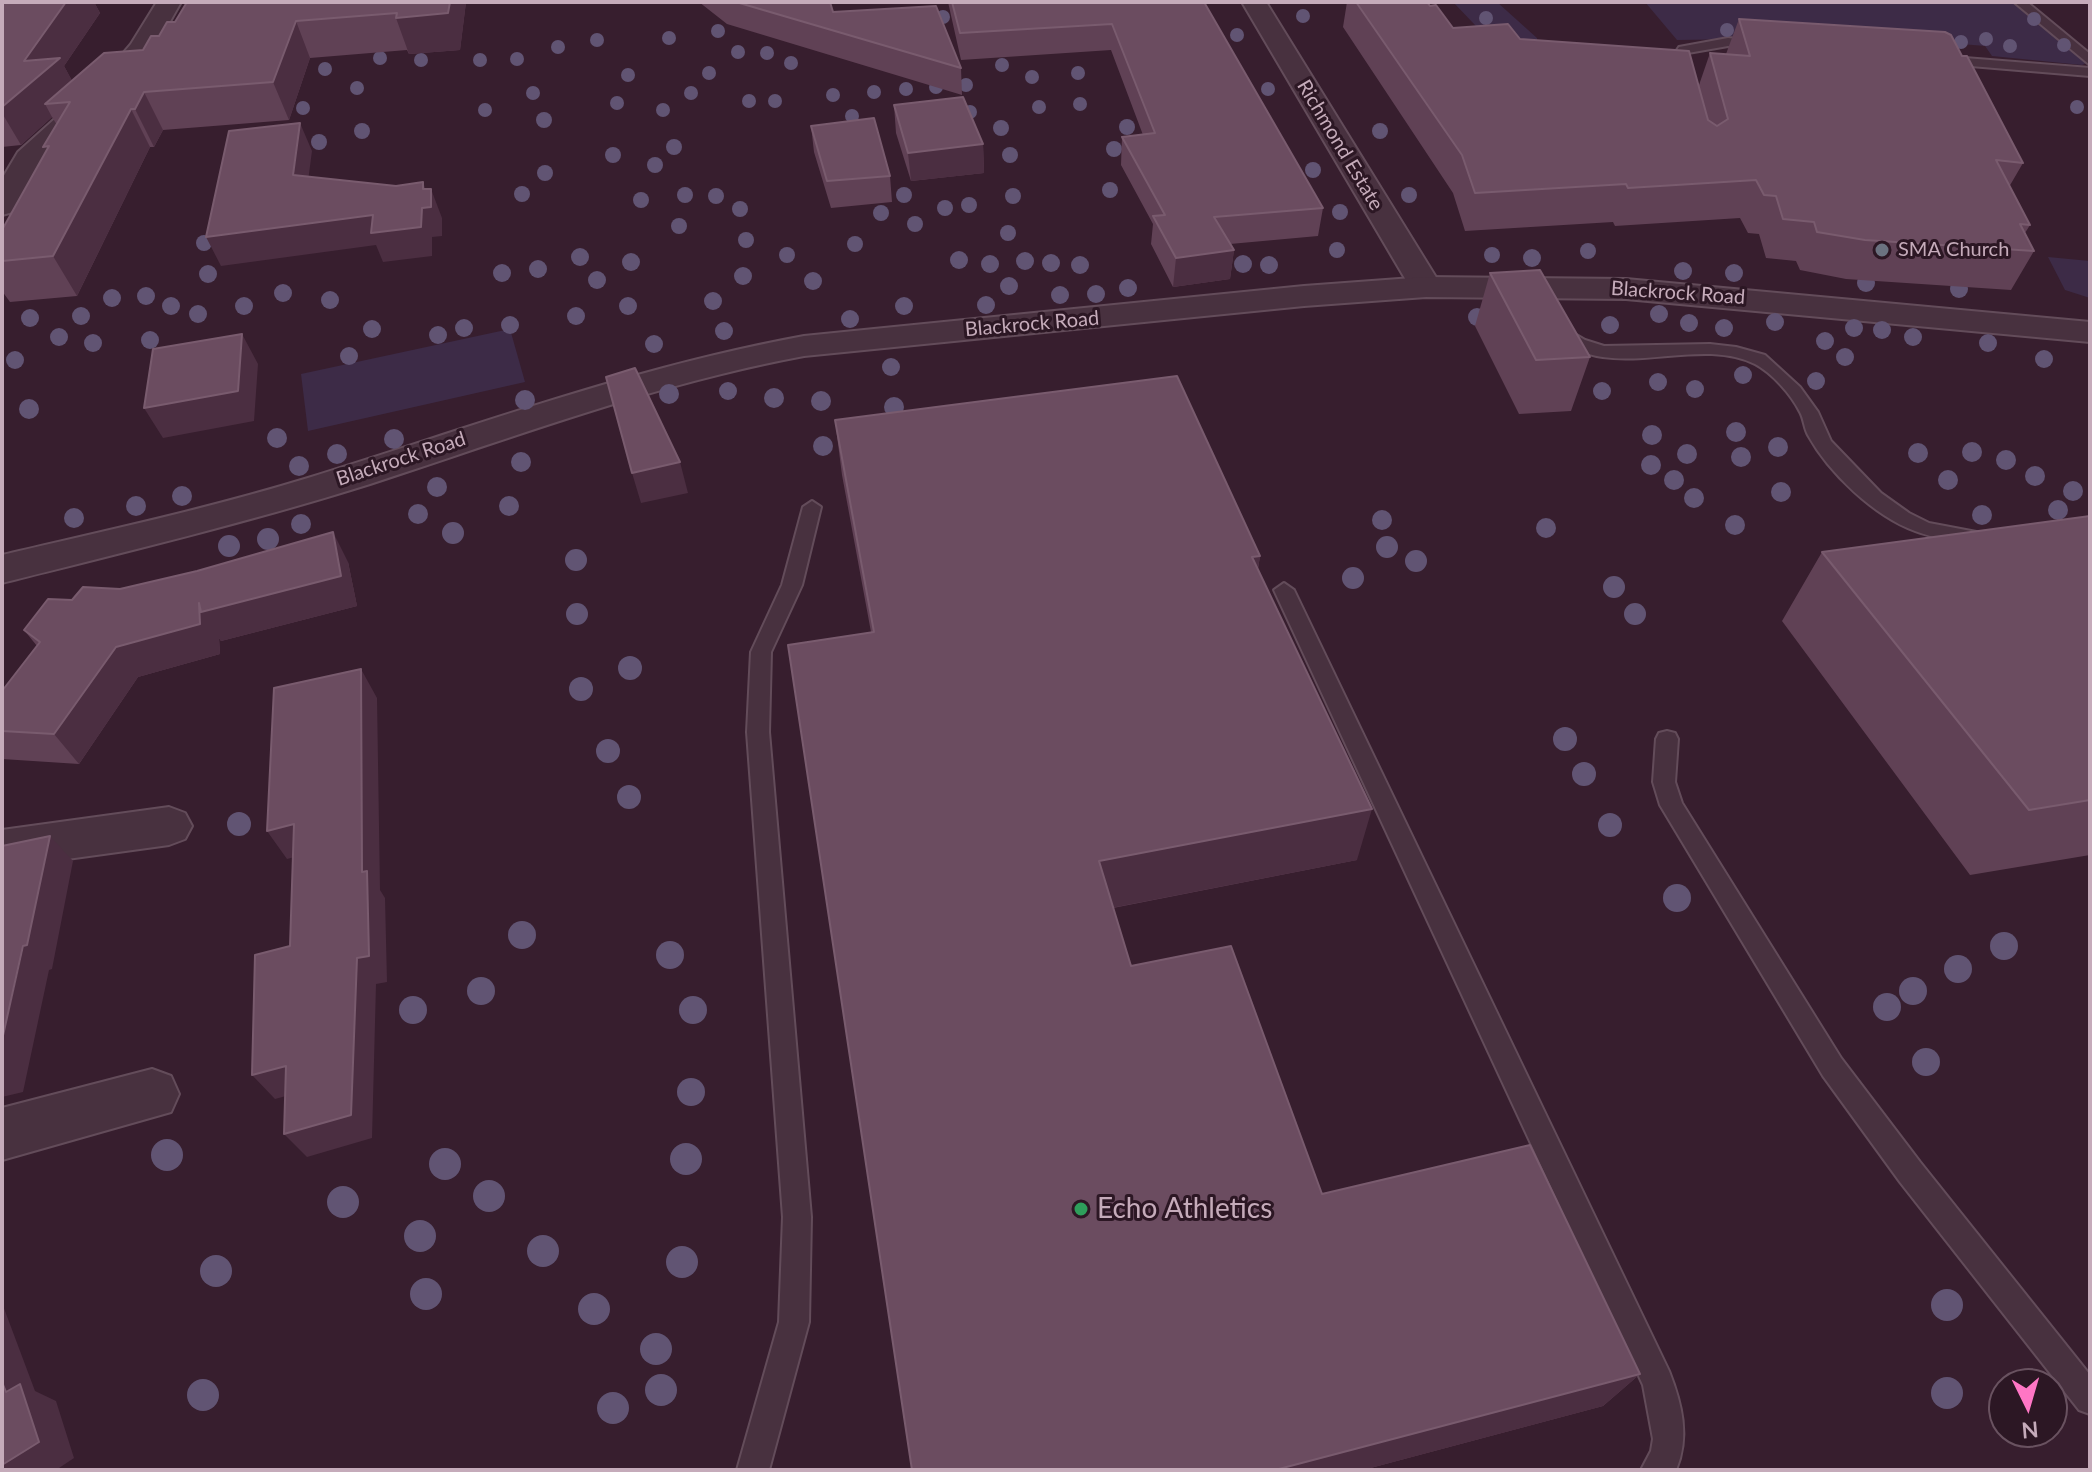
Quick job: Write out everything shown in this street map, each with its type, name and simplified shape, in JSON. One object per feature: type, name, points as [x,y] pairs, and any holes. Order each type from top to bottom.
[{"type":"street","points":[[2,206],[28,158],[116,78],[142,48],[169,2]]},
{"type":"street","name":"Richmond Estate","points":[[1254,2],[1426,287]]},
{"type":"street","name":"Blackrock Road","points":[[2,569],[268,502],[588,397],[723,360],[804,346],[1304,296],[1426,287],[1543,301],[1722,296],[2090,332]]},
{"type":"street","points":[[2,849],[169,826]]},
{"type":"street","points":[[2,1134],[152,1094]]},
{"type":"lane","points":[[2020,2],[2090,61]]},
{"type":"lane","points":[[1667,75],[1684,82],[1679,56],[1684,50],[1728,42],[1775,46]]},
{"type":"lane","points":[[1929,59],[2090,72]]},
{"type":"lane","points":[[1543,301],[1561,332],[1594,348],[1631,352],[1708,349],[1759,359],[1772,368],[1811,413],[1815,433],[1828,449],[1891,509],[1933,531],[1998,543]]},
{"type":"lane","points":[[753,1470],[794,1322],[797,1217],[758,732],[761,652],[792,585],[812,507]]},
{"type":"lane","points":[[1284,590],[1658,1382],[1669,1424],[1664,1463],[1657,1470]]},
{"type":"lane","points":[[1667,739],[1664,782],[1671,805],[1832,1067],[2090,1399]]},
{"type":"shaded area","points":[[1453,2],[1497,2],[1537,41],[1496,47]]},
{"type":"shaded area","points":[[1645,2],[2012,2],[2087,63],[1992,56],[1985,46],[1877,37],[1677,40]]},
{"type":"shaded area","points":[[2048,257],[2090,261],[2090,298],[2065,290]]},
{"type":"shaded area","points":[[510,329],[525,382],[308,431],[301,374]]},
{"type":"building","points":[[2,2],[66,2],[24,61],[60,58],[2,107]]},
{"type":"building","points":[[187,2],[450,2],[448,13],[396,18],[397,13],[296,21],[273,82],[144,92],[135,109],[131,109],[53,256],[2,261],[2,230],[49,146],[43,147],[70,102],[45,104],[104,53],[143,50],[151,36],[159,36],[167,22],[175,22]]},
{"type":"building","points":[[736,2],[830,2],[833,12],[936,6],[961,68]]},
{"type":"building","points":[[952,2],[1204,2],[1323,208],[1214,217],[1234,250],[1176,258],[1153,216],[1165,215],[1122,137],[1155,133],[1112,24],[960,33]]},
{"type":"building","points":[[1356,2],[1427,2],[1430,6],[1436,5],[1453,28],[1508,24],[1520,39],[1689,51],[1708,120],[1717,126],[1728,119],[1710,53],[1750,56],[1739,19],[1945,32],[1951,35],[1962,56],[1967,56],[2023,163],[1996,160],[2030,225],[2020,224],[2034,251],[1865,240],[1817,232],[1814,222],[1783,219],[1776,196],[1764,195],[1756,180],[1475,193],[1462,155]]},
{"type":"building","points":[[963,97],[983,144],[908,153],[894,105]]},
{"type":"building","points":[[874,118],[890,176],[827,181],[811,126]]},
{"type":"building","points":[[300,123],[293,175],[396,186],[423,182],[423,189],[431,189],[431,207],[422,208],[421,227],[371,233],[373,215],[206,237],[229,131]]},
{"type":"building","points":[[1540,270],[1590,357],[1536,360],[1490,273]]},
{"type":"building","points":[[242,334],[238,391],[144,408],[153,349]]},
{"type":"building","points":[[635,368],[680,462],[632,473],[606,377]]},
{"type":"building","points":[[1177,376],[1260,556],[1252,557],[1372,809],[1099,861],[1131,966],[1231,946],[1322,1194],[1530,1145],[1640,1374],[1275,1470],[912,1470],[788,645],[874,632],[835,420]]},
{"type":"building","points":[[2090,516],[2090,800],[2029,810],[1822,552]]},
{"type":"building","points":[[333,532],[341,576],[201,612],[199,603],[200,624],[116,647],[54,734],[2,731],[2,691],[40,642],[24,630],[48,599],[72,600],[83,587],[120,589],[197,571]]},
{"type":"building","points":[[361,669],[362,872],[367,871],[369,956],[357,958],[351,1115],[284,1134],[286,1066],[252,1075],[255,955],[290,946],[294,824],[267,831],[274,688]]},
{"type":"building","points":[[50,836],[27,945],[23,946],[2,1040],[2,846]]},
{"type":"building","points":[[2,1382],[6,1392],[20,1384],[39,1442],[2,1465]]},
{"type":"place","name":"SMA Church","points":[[1882,250]]},
{"type":"place","name":"Echo Athletics","points":[[1081,1209]]}]
